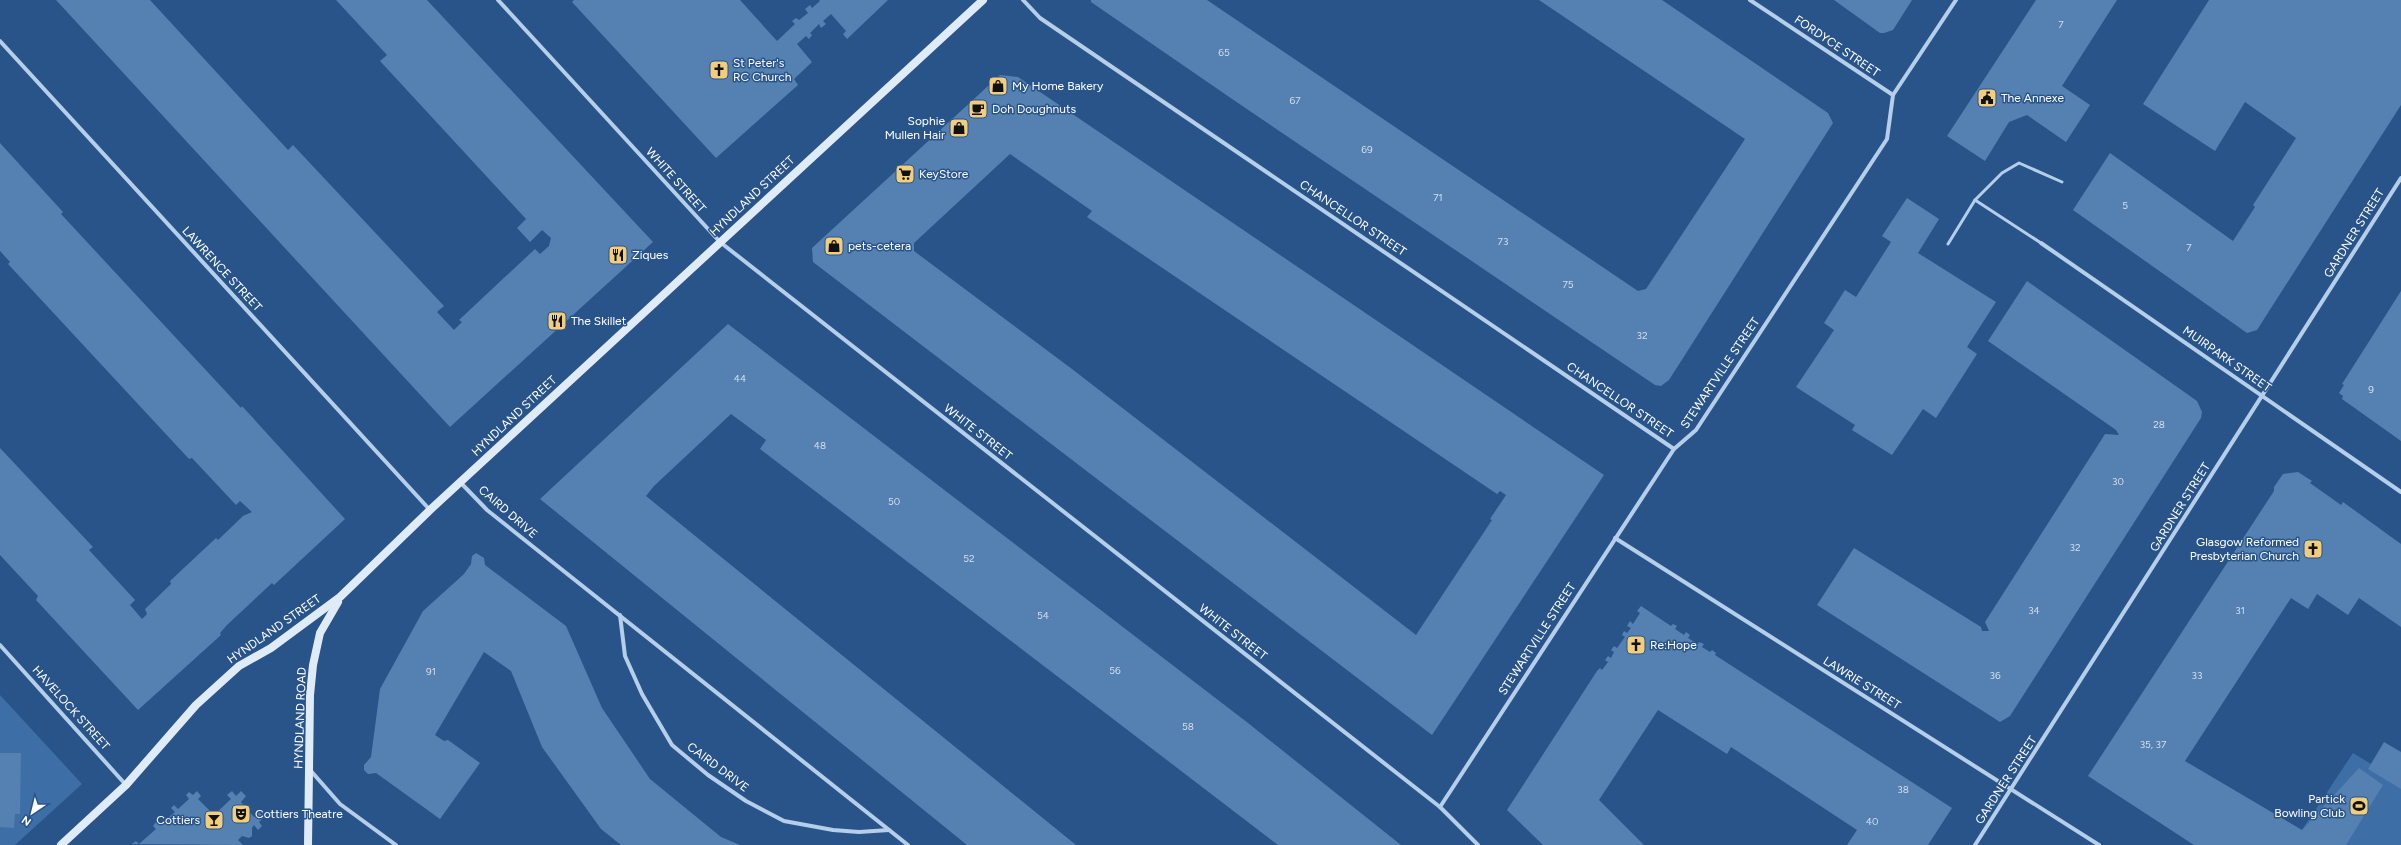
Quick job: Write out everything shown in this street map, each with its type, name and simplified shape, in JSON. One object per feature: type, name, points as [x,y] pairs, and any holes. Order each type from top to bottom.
[{"type":"street","name":"WHITE STREET","points":[[498,0],[720,242],[1440,807],[1478,845]]},
{"type":"street","name":"HYNDLAND STREET","points":[[61,845],[126,785],[196,705],[239,666],[271,648],[340,597],[460,482],[983,0]]},
{"type":"street","name":"CHANCELLOR STREET","points":[[1022,0],[1040,18],[1674,449]]},
{"type":"street","name":"FORDYCE STREET","points":[[1750,0],[1893,95]]},
{"type":"street","name":"STEWARTVILLE STREET","points":[[1440,807],[1674,449],[1696,430],[1887,139],[1893,95],[1956,0]]},
{"type":"street","name":"LAWRENCE STREET","points":[[0,41],[430,510]]},
{"type":"street","name":"GARDNER STREET","points":[[1975,845],[2012,790],[2401,178]]},
{"type":"street","name":"MUIRPARK STREET","points":[[2041,243],[2401,492]]},
{"type":"street","name":"CAIRD DRIVE","points":[[460,482],[487,510],[908,845]]},
{"type":"street","name":"LAWRIE STREET","points":[[1615,538],[2099,845]]},
{"type":"street","name":"HYNDLAND ROAD","points":[[308,845],[311,771],[310,695],[313,665],[320,632],[340,597]]},
{"type":"street","name":"CAIRD DRIVE","points":[[620,615],[625,656],[642,694],[672,745],[708,775],[746,801],[784,821],[833,830],[859,832],[889,830]]},
{"type":"street","name":"HAVELOCK STREET","points":[[0,645],[126,785]]},
{"type":"street","points":[[311,771],[340,804],[396,845]]},
{"type":"lane","points":[[1948,244],[1975,200],[2002,173],[2019,163],[2062,182]]},
{"type":"lane","points":[[1975,200],[2041,243]]},
{"type":"shaded area","points":[[0,695],[82,784],[15,845],[0,845]]},
{"type":"shaded area","name":"Partick Bowling Club","points":[[2353,753],[2401,782],[2401,845],[2292,845]]},
{"type":"building","points":[[56,0],[150,0],[288,150],[293,145],[444,306],[437,312],[454,330],[462,322],[459,320],[535,249],[540,254],[549,246],[551,238],[542,230],[530,242],[517,228],[526,219],[380,61],[387,55],[336,0],[427,0],[653,242],[450,427]]},
{"type":"building","name":"St Peter's RC Church","points":[[574,0],[740,0],[777,41],[795,24],[792,21],[796,18],[799,20],[808,13],[805,9],[810,5],[812,8],[820,1],[819,0],[888,0],[847,39],[843,34],[846,31],[831,14],[823,21],[826,24],[821,28],[819,24],[810,33],[812,35],[809,39],[806,36],[797,44],[812,62],[794,79],[798,85],[716,158],[572,2]]},
{"type":"building","points":[[1091,0],[1207,0],[1638,291],[1646,289],[1745,139],[1539,0],[1662,0],[1828,113],[1833,123],[1669,380],[1661,386],[1655,385],[1238,103],[1091,2]]},
{"type":"building","points":[[1834,0],[1912,0],[1893,30],[1880,33]]},
{"type":"building","points":[[2036,0],[2117,0],[2062,86],[2090,105],[2066,142],[2027,115],[2009,122],[1985,161],[1947,136]]},
{"type":"building","points":[[2209,0],[2401,0],[2401,105],[2257,330],[2247,333],[2073,210],[2110,153],[2233,241],[2255,207],[2253,205],[2296,138],[2245,102],[2215,151],[2143,104]]},
{"type":"building","points":[[1000,75],[1018,77],[1604,475],[1432,735],[813,262],[812,248]],"holes":[[[1010,154],[1092,211],[1087,217],[1497,494],[1500,491],[1506,495],[1490,519],[1492,520],[1416,635],[1072,369],[914,251],[914,243]]]},
{"type":"building","points":[[0,143],[63,212],[61,214],[241,408],[242,406],[345,519],[274,585],[272,583],[227,625],[220,633],[221,635],[138,710],[36,600],[38,596],[0,555],[0,448],[93,547],[89,550],[135,600],[130,605],[142,619],[147,614],[145,609],[171,584],[170,581],[216,538],[218,540],[243,516],[252,512],[240,501],[236,505],[192,458],[189,459],[8,264],[10,262],[0,251]]},
{"type":"building","points":[[1907,198],[1939,219],[1918,253],[1996,302],[1967,347],[1977,354],[1936,418],[1923,409],[1892,455],[1852,430],[1855,425],[1796,387],[1834,330],[1824,323],[1845,290],[1856,297],[1891,242],[1882,236]]},
{"type":"building","points":[[2027,281],[2197,401],[2202,412],[2201,418],[2010,716],[2000,722],[1817,605],[1854,548],[1981,627],[1982,631],[1989,631],[1985,622],[2105,434],[2119,435],[2116,430],[1988,341]]},
{"type":"building","points":[[2401,291],[2401,441],[2342,399],[2343,396],[2339,393],[2344,385],[2342,384]]},
{"type":"building","points":[[728,324],[1248,723],[1401,845],[1278,845],[760,449],[766,440],[731,414],[654,486],[646,496],[1076,845],[967,845],[540,499]]},
{"type":"building","points":[[2298,472],[2312,481],[2310,483],[2341,505],[2343,502],[2401,544],[2401,627],[2359,598],[2348,615],[2317,594],[2308,609],[2291,598],[2185,761],[2302,830],[2359,768],[2383,785],[2346,845],[2194,845],[2088,776],[2274,491],[2274,487],[2283,474]]},
{"type":"building","points":[[476,553],[484,558],[485,565],[566,626],[602,708],[650,779],[721,837],[740,845],[621,845],[601,829],[542,747],[511,671],[484,652],[435,735],[444,741],[448,740],[480,763],[440,819],[376,773],[368,774],[364,770],[364,765],[371,757],[380,689],[423,611],[464,574],[471,564],[472,556]]},
{"type":"building","points":[[1641,606],[1671,626],[1673,624],[1677,626],[1675,629],[1684,635],[1686,632],[1690,635],[1688,638],[1698,644],[1699,642],[1704,644],[1702,647],[1710,652],[1712,650],[1716,653],[1715,655],[1952,808],[1928,845],[1847,845],[1857,830],[1731,747],[1727,754],[1658,710],[1599,800],[1644,845],[1543,845],[1507,810],[1597,671],[1600,668],[1602,670],[1608,662],[1605,660],[1608,656],[1611,658],[1614,652],[1611,650],[1614,646],[1617,648],[1625,637],[1622,635],[1624,631],[1627,633],[1631,628],[1627,626],[1630,621],[1633,624],[1640,613],[1637,611]]},
{"type":"building","points":[[2384,742],[2401,752],[2401,789],[2368,769]]},
{"type":"building","points":[[0,753],[21,753],[20,814],[15,814],[14,828],[0,827]]},
{"type":"building","name":"Cottiers","points":[[197,791],[201,796],[198,799],[214,815],[231,799],[227,795],[232,791],[236,796],[241,791],[246,796],[241,802],[254,817],[259,812],[264,817],[259,822],[262,826],[258,830],[254,825],[252,828],[252,836],[249,838],[242,836],[238,840],[243,845],[132,844],[136,841],[139,844],[156,829],[153,826],[156,822],[159,825],[175,812],[171,808],[174,805],[178,809],[189,799],[186,795],[189,792],[193,795]]},
{"type":"place","name":"St Peter's RC Church","points":[[719,70]]},
{"type":"place","name":"My Home Bakery","points":[[998,86]]},
{"type":"place","name":"The Annexe","points":[[1987,98]]},
{"type":"place","name":"Doh Doughnuts","points":[[978,109]]},
{"type":"place","name":"Sophie Mullen Hair","points":[[959,128]]},
{"type":"place","name":"KeyStore","points":[[905,174]]},
{"type":"place","name":"pets-cetera","points":[[834,246]]},
{"type":"place","name":"Ziques","points":[[618,255]]},
{"type":"place","name":"The Skillet","points":[[557,321]]},
{"type":"place","name":"Glasgow Reformed Presbyterian Church","points":[[2313,549]]},
{"type":"place","name":"Re:Hope","points":[[1636,645]]},
{"type":"place","name":"Partick Bowling Club","points":[[2359,806]]},
{"type":"place","name":"Cottiers Theatre","points":[[241,814]]},
{"type":"place","name":"Cottiers","points":[[214,820]]}]
